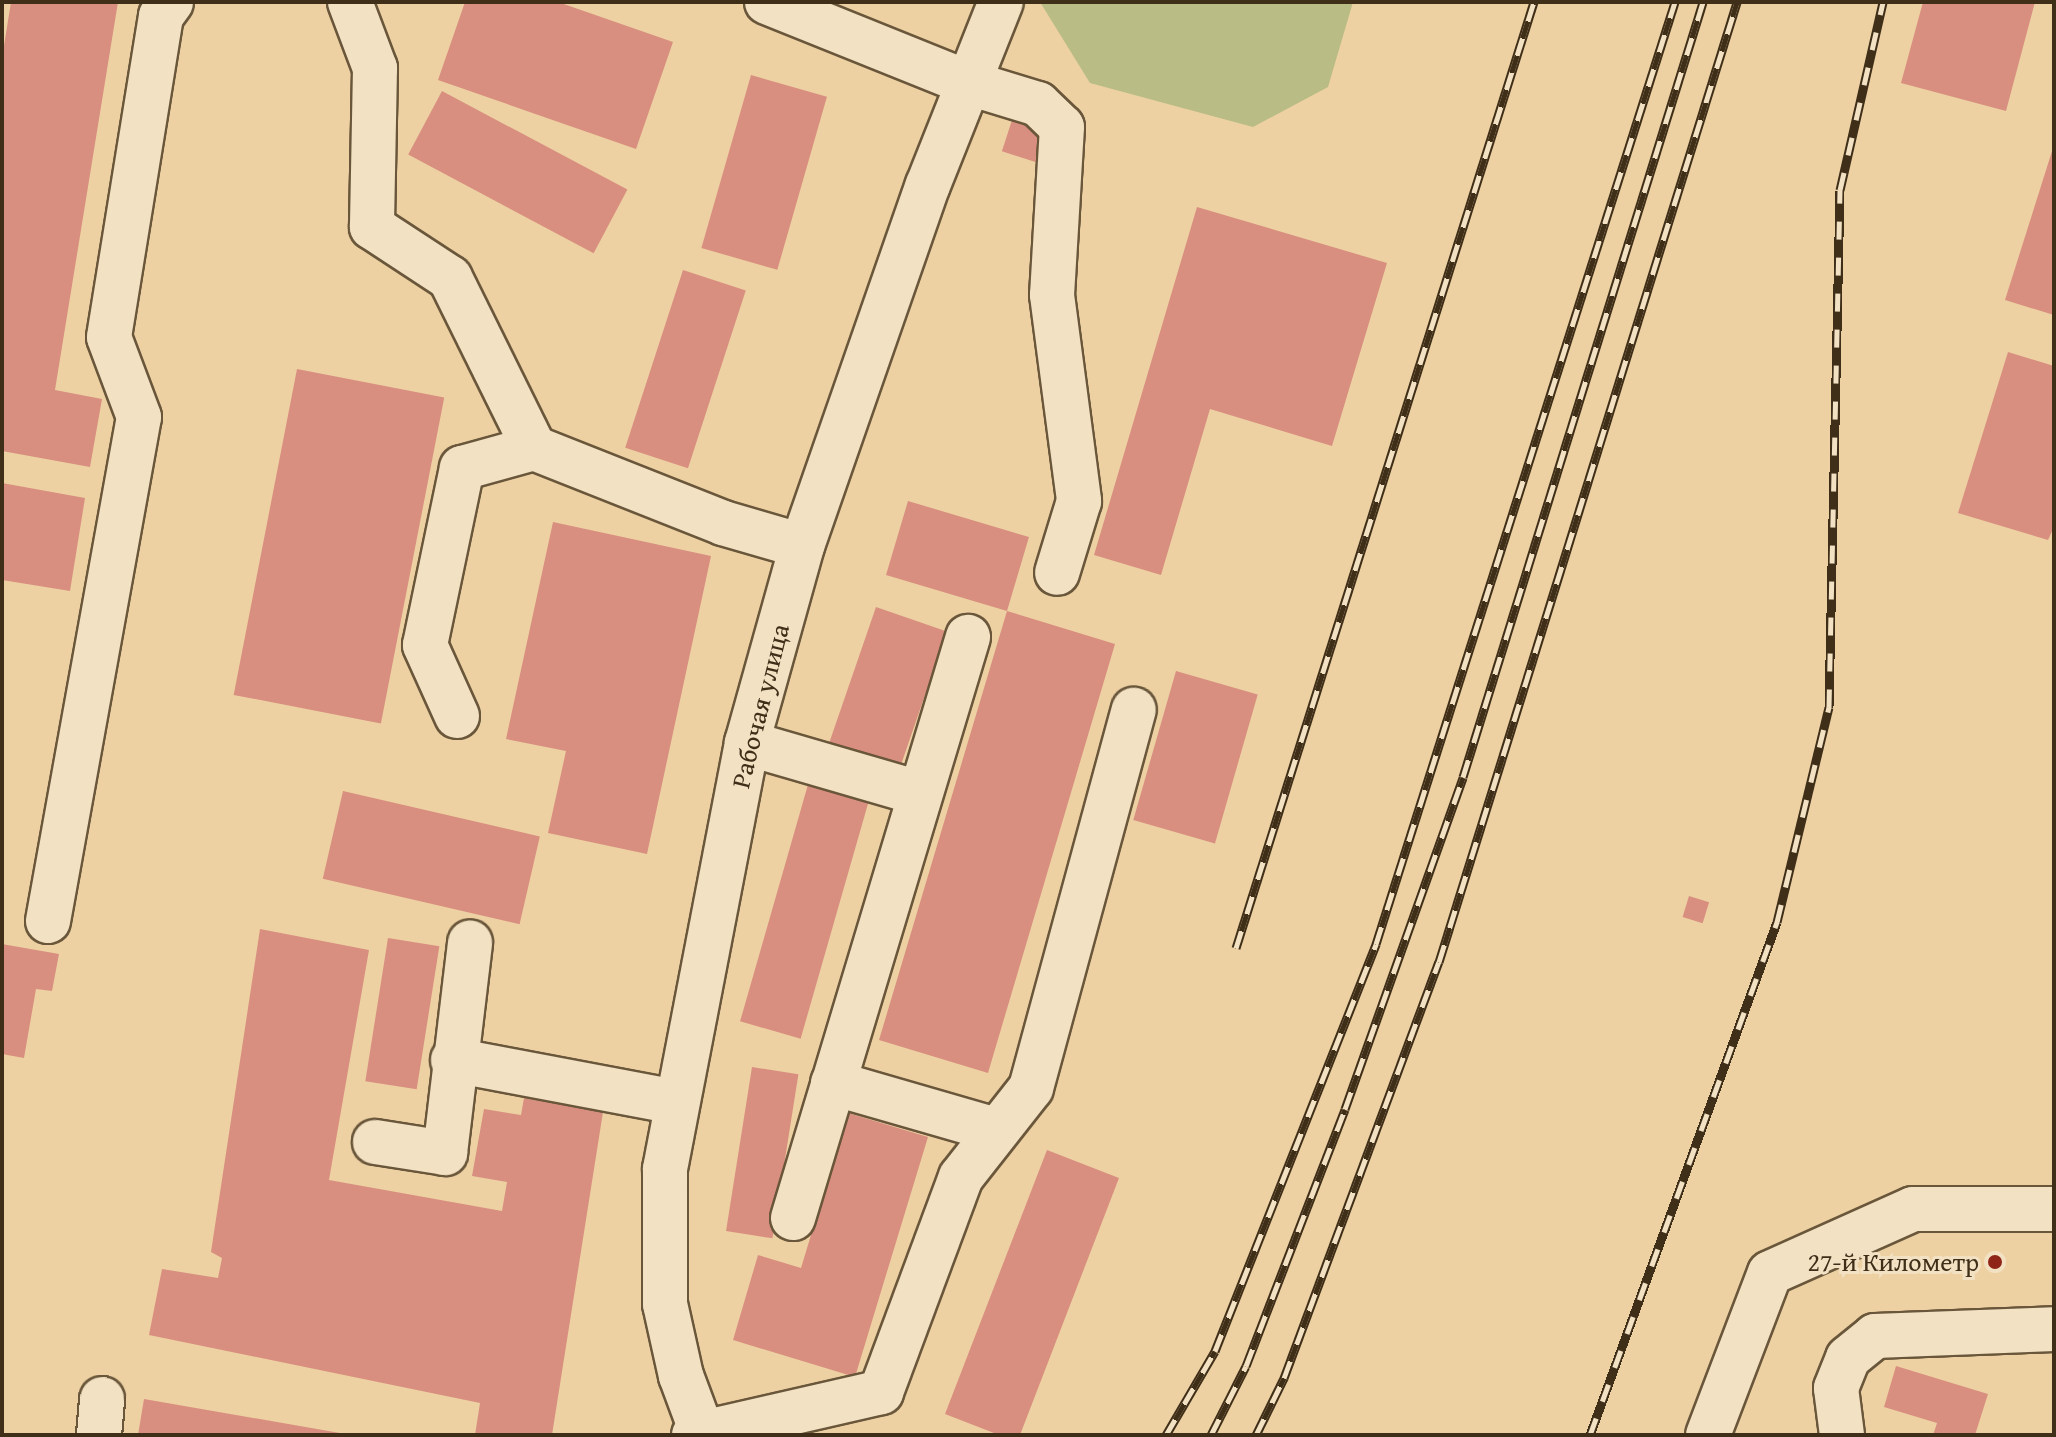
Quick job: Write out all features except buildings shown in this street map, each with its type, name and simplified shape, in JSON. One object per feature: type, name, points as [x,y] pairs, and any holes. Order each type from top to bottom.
[{"type":"street","points":[[48,921],[139,417],[109,337],[161,16],[171,2]]},
{"type":"street","points":[[350,2],[375,68],[372,227],[450,278],[534,448]]},
{"type":"street","points":[[767,2],[969,83],[1038,104],[1062,127],[1052,295],[1079,501],[1057,573]]},
{"type":"street","name":"Рабочая улица","points":[[699,1434],[681,1376],[665,1304],[661,1238],[676,1102],[747,743],[802,546],[1001,2]]},
{"type":"street","points":[[457,716],[425,645],[462,468],[534,448],[723,523],[802,546]]},
{"type":"street","points":[[793,1218],[968,637]]},
{"type":"street","points":[[699,1434],[881,1392],[961,1177],[1031,1088],[1134,710]]},
{"type":"street","points":[[747,743],[919,793]]},
{"type":"street","points":[[375,1142],[445,1153],[453,1060],[470,942]]},
{"type":"street","points":[[453,1060],[676,1102]]},
{"type":"street","points":[[833,1083],[996,1130]]},
{"type":"street","points":[[1708,1435],[1770,1273],[1913,1209],[2054,1209]]},
{"type":"street","points":[[1842,1435],[1836,1388],[1848,1358],[1875,1336],[2054,1329]]},
{"type":"green space","points":[[1040,2],[1353,2],[1328,87],[1253,127],[1090,83]]},
{"type":"railway","points":[[1236,948],[1534,2]]},
{"type":"railway","points":[[1166,1435],[1215,1351],[1376,944],[1675,2]]},
{"type":"railway","points":[[1211,1435],[1246,1366],[1345,1109],[1463,777],[1703,2]]},
{"type":"railway","points":[[1256,1435],[1284,1378],[1439,962],[1737,2]]},
{"type":"railway","points":[[1590,1435],[1777,922],[1829,707],[1840,190],[1883,2]]},
{"type":"place","name":"27-й Километр","points":[[1995,1262]]}]
